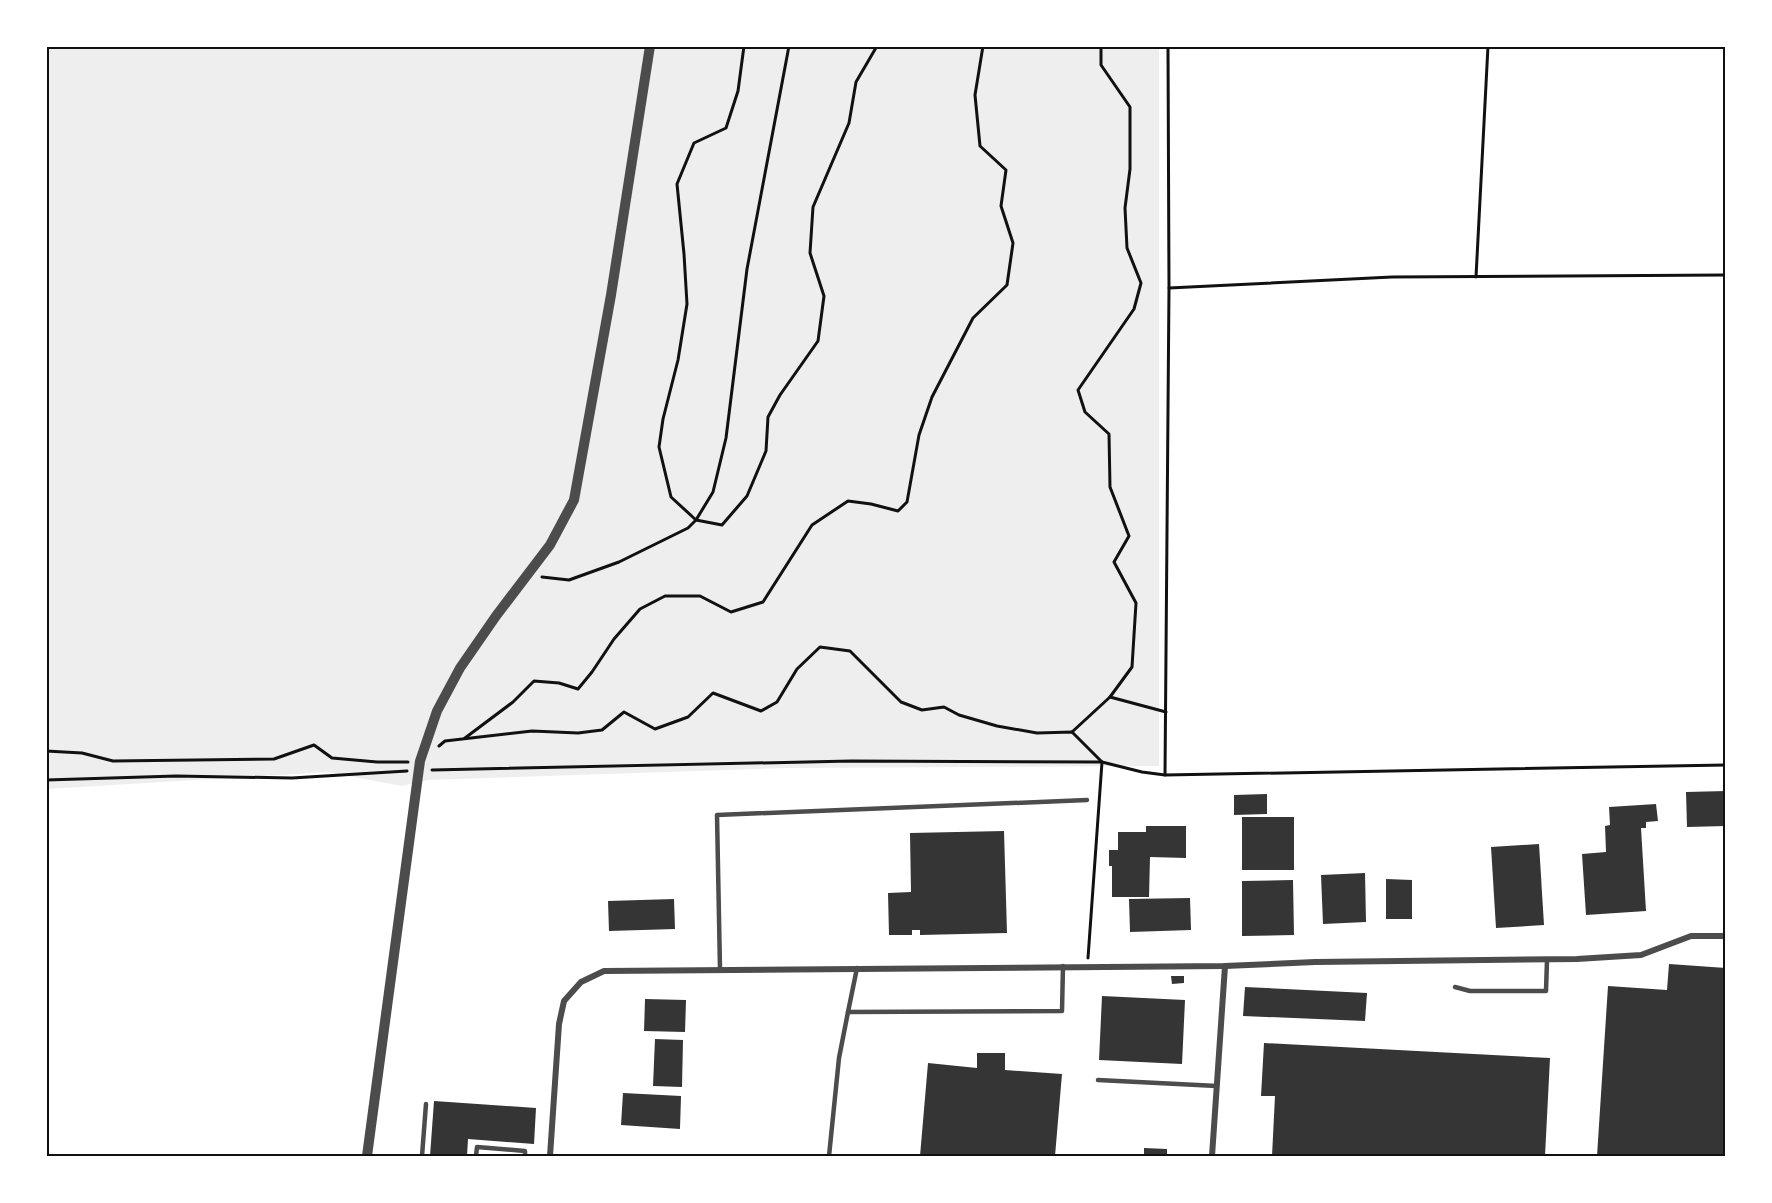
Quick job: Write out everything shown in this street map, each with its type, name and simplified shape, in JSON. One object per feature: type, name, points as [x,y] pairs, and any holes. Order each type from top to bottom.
[{"type":"street","points":[[367,1156],[419,766],[437,711],[460,668],[550,545],[573,500],[611,295],[650,46]]},
{"type":"street","points":[[550,1156],[559,1024],[564,1001],[581,982],[604,971],[1087,965],[1224,966],[1315,962],[1547,960],[1641,956],[1691,936],[1725,936]]},
{"type":"street","points":[[1212,1156],[1224,966]]},
{"type":"lane","points":[[720,969],[717,815],[1087,800]]},
{"type":"lane","points":[[1455,987],[1470,992],[1546,991],[1547,960]]},
{"type":"lane","points":[[848,1012],[1062,1011],[1062,966]]},
{"type":"lane","points":[[829,1156],[839,1058],[857,968]]},
{"type":"lane","points":[[1098,1080],[1217,1086]]},
{"type":"lane","points":[[422,1156],[426,1104]]},
{"type":"lane","points":[[476,1156],[477,1147],[525,1150],[525,1156]]},
{"type":"path","points":[[744,46],[738,92],[726,128],[694,143],[677,184],[687,304],[678,360],[663,419],[659,447],[671,497],[696,520],[722,525],[747,496],[766,452],[768,417],[780,395],[818,341],[824,296],[810,253],[813,207],[849,123],[856,82],[877,46]]},
{"type":"path","points":[[528,576],[569,580],[619,562],[688,528],[696,520],[713,492],[726,438],[747,269],[789,46]]},
{"type":"path","points":[[465,738],[513,702],[534,681],[559,683],[578,689],[614,639],[640,609],[665,596],[700,596],[732,612],[763,602],[812,525],[848,501],[898,511],[907,502],[919,435],[932,397],[973,318],[1007,285],[1013,243],[1001,206],[1006,170],[980,146],[976,115],[975,95],[983,46]]},
{"type":"path","points":[[46,751],[82,753],[113,761],[274,759],[314,745],[332,758],[419,766],[445,741],[532,731],[578,733],[602,730],[624,712],[655,729],[688,717],[713,693],[761,711],[777,702],[797,669],[820,647],[850,651],[901,702],[922,711],[944,707],[959,715],[997,726],[1037,733],[1072,732],[1110,697],[1132,666],[1136,603],[1114,562],[1129,536],[1110,487],[1108,434],[1085,412],[1078,390],[1134,309],[1141,283],[1127,248],[1125,208],[1130,169],[1130,107],[1101,65],[1101,46]]},
{"type":"path","points":[[1165,775],[1169,288],[1167,46]]},
{"type":"path","points":[[1476,277],[1488,46]]},
{"type":"path","points":[[1169,288],[1392,278],[1725,275]]},
{"type":"path","points":[[1110,697],[1166,712]]},
{"type":"path","points":[[1072,732],[1101,762],[1087,965]]},
{"type":"path","points":[[46,780],[176,776],[292,778],[419,766],[851,761],[1101,762],[1165,775],[1725,765]]},
{"type":"shaded area","points":[[47,47],[1159,47],[1159,766],[787,768],[427,780],[402,786],[327,772],[47,789]]},
{"type":"building","points":[[1726,791],[1726,826],[1687,827],[1686,792]]},
{"type":"building","points":[[1267,794],[1267,814],[1234,815],[1234,795]]},
{"type":"building","points":[[1656,804],[1658,821],[1646,822],[1646,828],[1641,828],[1646,911],[1586,915],[1582,854],[1606,852],[1605,826],[1610,825],[1609,807]]},
{"type":"building","points":[[1242,817],[1294,817],[1294,870],[1242,870]]},
{"type":"building","points":[[1146,826],[1186,826],[1186,858],[1150,857],[1149,897],[1112,897],[1112,866],[1109,866],[1109,850],[1118,850],[1118,832],[1146,832]]},
{"type":"building","points":[[1004,831],[1007,933],[920,935],[920,930],[912,930],[912,935],[889,935],[888,893],[911,892],[910,833]]},
{"type":"building","points":[[1539,844],[1544,925],[1496,928],[1491,847]]},
{"type":"building","points":[[1365,873],[1366,922],[1323,924],[1321,875]]},
{"type":"building","points":[[1386,879],[1412,880],[1412,919],[1386,919]]},
{"type":"building","points":[[1293,880],[1294,935],[1242,936],[1242,881]]},
{"type":"building","points":[[1190,898],[1191,930],[1130,932],[1129,899]]},
{"type":"building","points":[[674,899],[675,929],[609,931],[608,901]]},
{"type":"building","points":[[1669,964],[1726,968],[1726,1156],[1597,1156],[1608,986],[1667,990]]},
{"type":"building","points":[[1171,976],[1184,976],[1184,983],[1172,984]]},
{"type":"building","points":[[1245,987],[1367,993],[1365,1021],[1243,1016]]},
{"type":"building","points":[[1102,996],[1185,1000],[1182,1064],[1099,1060]]},
{"type":"building","points":[[645,999],[686,1000],[685,1032],[644,1031]]},
{"type":"building","points":[[655,1039],[683,1040],[682,1087],[653,1086]]},
{"type":"building","points":[[1264,1043],[1550,1058],[1545,1156],[1272,1156],[1275,1096],[1261,1096]]},
{"type":"building","points":[[977,1053],[1005,1053],[1005,1070],[1062,1074],[1055,1156],[920,1156],[928,1063],[977,1068]]},
{"type":"building","points":[[623,1093],[681,1096],[680,1129],[621,1125]]},
{"type":"building","points":[[434,1101],[536,1108],[534,1144],[468,1139],[467,1156],[430,1156]]},
{"type":"building","points":[[1144,1148],[1167,1149],[1167,1156],[1144,1156]]}]
